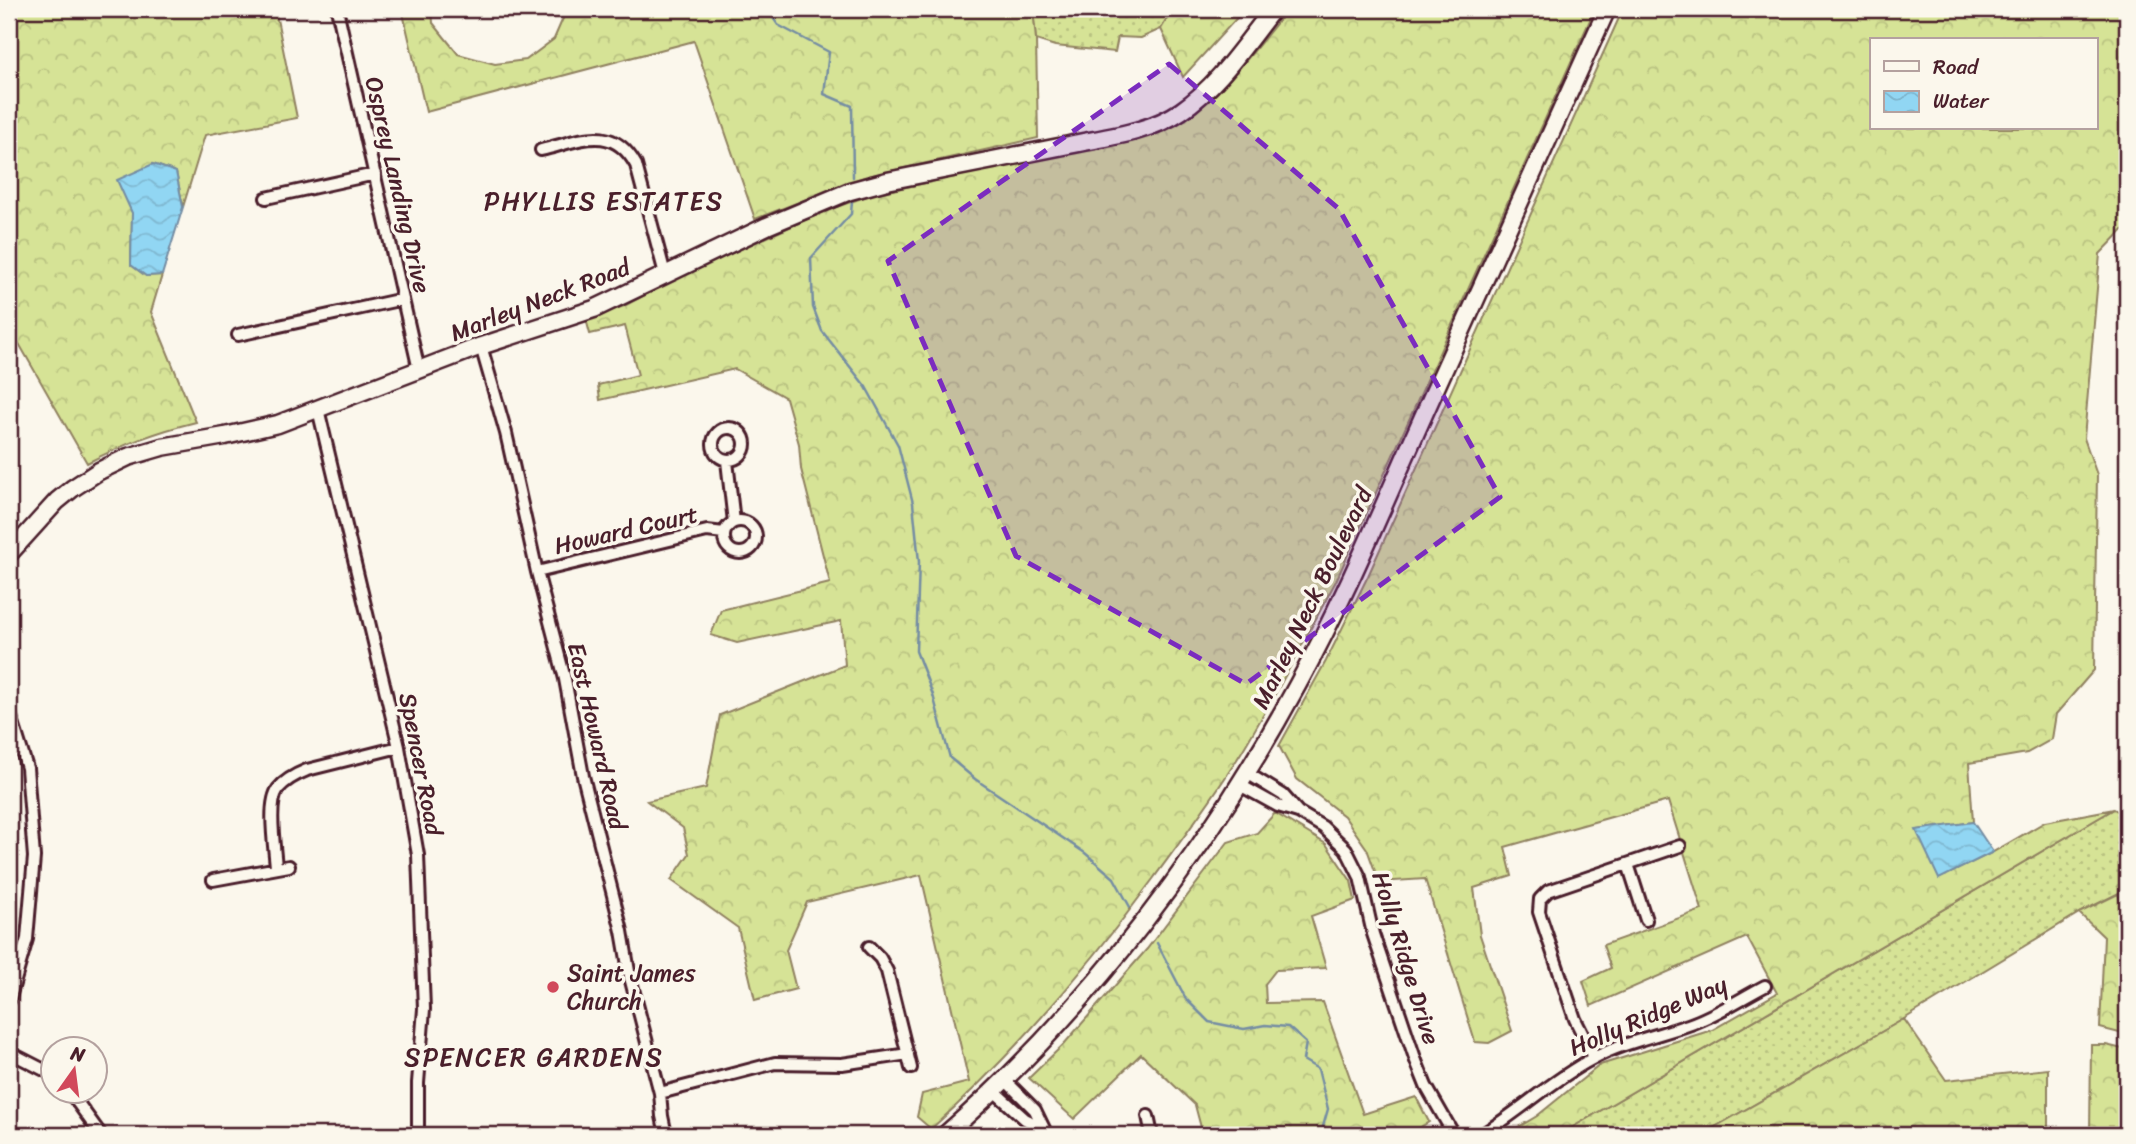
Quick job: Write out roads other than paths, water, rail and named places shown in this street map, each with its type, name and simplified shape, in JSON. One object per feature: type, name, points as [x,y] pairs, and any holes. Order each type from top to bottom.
[{"type":"street","name":"Osprey Landing Drive","points":[[337,9],[419,370]]},
{"type":"street","name":"Marley Neck Road","points":[[9,554],[57,501],[99,471],[128,457],[162,447],[278,424],[481,346],[594,309],[767,226],[850,191],[887,181],[1110,137],[1162,122],[1182,111],[1201,95],[1233,61],[1273,9]]},
{"type":"street","name":"Marley Neck Boulevard","points":[[945,1135],[999,1085],[1091,987],[1164,896],[1243,779],[1299,681],[1346,586],[1607,9]]},
{"type":"street","points":[[541,150],[592,138],[606,138],[619,143],[636,165],[665,274]]},
{"type":"street","points":[[266,198],[374,173]]},
{"type":"street","points":[[238,335],[403,299]]},
{"type":"street","name":"East Howard Road","points":[[481,346],[506,433],[537,572],[565,679],[582,769],[660,1093],[666,1135]]},
{"type":"street","name":"Spencer Road","points":[[318,409],[399,747],[418,855],[424,1009],[418,1083],[418,1135]]},
{"type":"street","points":[[727,461],[734,522]]},
{"type":"street","name":"Howard Court","points":[[742,521],[754,530],[756,537],[749,551],[734,552],[724,541],[727,526],[734,522],[742,521]]},
{"type":"street","name":"Howard Court","points":[[537,572],[707,531],[724,533]]},
{"type":"street","points":[[9,710],[27,768],[34,857],[27,939],[9,1001]]},
{"type":"street","points":[[9,749],[21,746]]},
{"type":"street","points":[[276,868],[272,814],[277,790],[307,769],[399,747]]},
{"type":"street","name":"Holly Ridge Drive","points":[[1243,779],[1278,807],[1298,812],[1323,827],[1346,849],[1354,862],[1373,934],[1416,1061],[1426,1086],[1454,1135]]},
{"type":"street","points":[[1594,1058],[1575,1019],[1538,905],[1543,894],[1548,891],[1680,846]]},
{"type":"street","points":[[1628,864],[1646,920]]},
{"type":"street","points":[[213,880],[289,866]]},
{"type":"street","points":[[869,947],[880,958],[887,971],[911,1068]]},
{"type":"street","name":"Holly Ridge Way","points":[[1481,1135],[1594,1058],[1706,1018],[1765,986]]},
{"type":"street","points":[[9,1052],[38,1067]]},
{"type":"street","points":[[660,1093],[775,1063],[842,1064],[908,1054]]},
{"type":"street","points":[[999,1085],[1035,1110],[1044,1131]]},
{"type":"street","points":[[81,1106],[101,1135]]},
{"type":"street","points":[[1147,1116],[1152,1135]]},
{"type":"water","points":[[153,164],[176,172],[183,207],[162,275],[146,276],[131,265],[132,213],[117,180]]},
{"type":"water","points":[[1973,822],[1993,852],[1939,879],[1916,830]]},
{"type":"waterway","points":[[767,9],[778,25],[829,52],[824,94],[852,106],[853,177]]},
{"type":"waterway","points":[[852,201],[851,214],[811,258],[813,307],[822,331],[866,387],[898,445],[913,503],[919,562],[916,651],[933,695],[950,758],[975,779],[1085,853],[1114,878],[1130,907]]},
{"type":"waterway","points":[[1157,943],[1186,999],[1209,1022],[1244,1029],[1265,1025],[1288,1027],[1306,1043],[1303,1060],[1318,1069],[1328,1109],[1322,1135]]},
{"type":"place","name":"Saint James Church","points":[[553,987]]},
{"type":"district","name":"PHYLLIS ESTATES","points":[[604,201]]},
{"type":"district","name":"SPENCER GARDENS","points":[[534,1057]]}]
